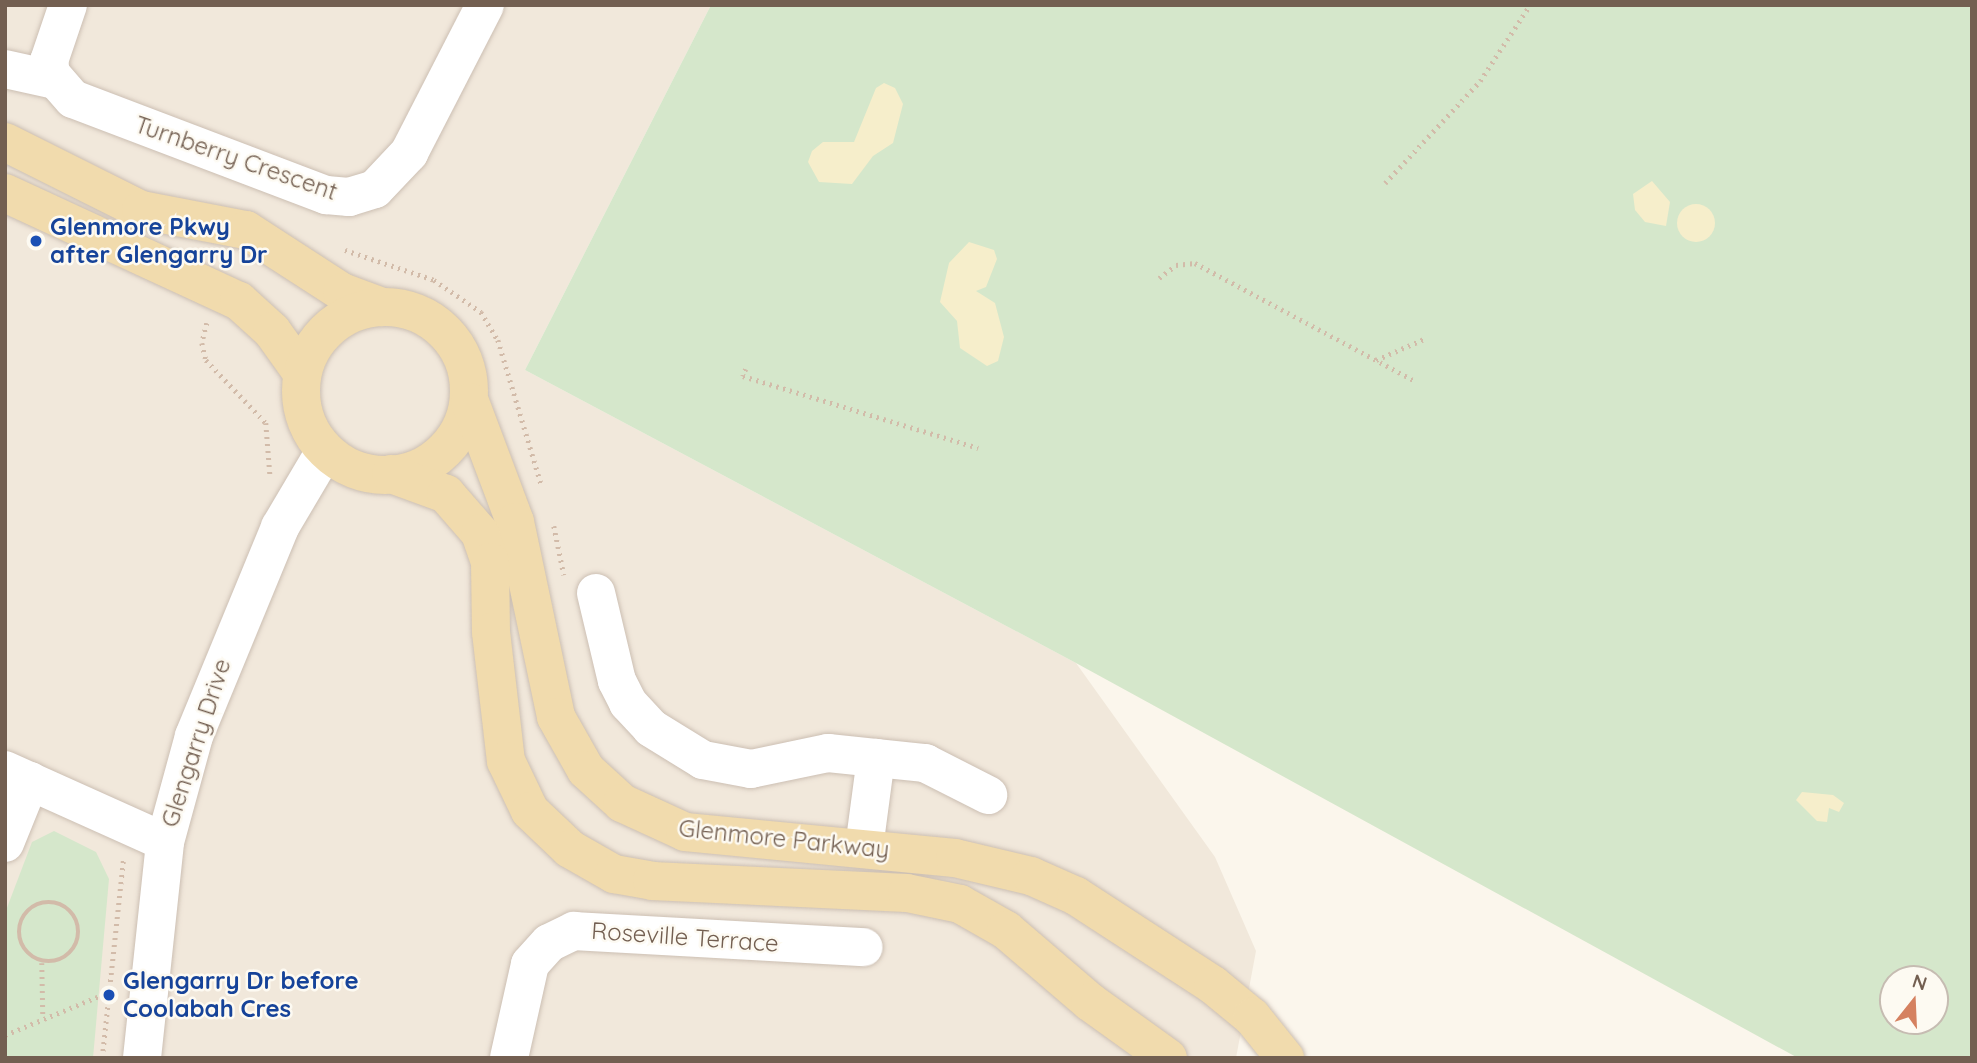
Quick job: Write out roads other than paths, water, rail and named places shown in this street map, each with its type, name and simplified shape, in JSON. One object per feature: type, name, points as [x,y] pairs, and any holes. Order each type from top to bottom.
[{"type":"main road","points":[[5,142],[141,210],[246,230],[342,292],[382,307],[411,312],[450,337],[469,378],[470,401],[452,444],[418,469],[391,474],[344,466],[325,451],[304,415],[302,373],[325,332],[344,318],[382,307]]},
{"type":"main road","points":[[5,193],[239,301],[272,331],[302,373]]},
{"type":"main road","name":"Glenmore Parkway","points":[[470,401],[515,522],[556,717],[586,770],[622,803],[685,832],[864,848],[979,863],[1031,876],[1076,896],[1232,999],[1285,1058]]},
{"type":"main road","name":"Glenmore Parkway","points":[[391,474],[446,494],[480,533],[490,562],[495,683],[506,761],[530,811],[570,849],[614,874],[652,881],[907,892],[960,904],[1006,930],[1090,1002],[1168,1058]]},
{"type":"street","points":[[5,69],[55,80],[51,44],[68,5]]},
{"type":"street","name":"Turnberry Crescent","points":[[55,80],[73,99],[97,110],[326,195],[349,197],[375,189],[404,160],[485,5]]},
{"type":"street","name":"Glengarry Drive","points":[[142,1058],[146,995],[165,842],[219,663],[280,527],[325,451]]},
{"type":"street","points":[[596,593],[617,681],[628,703],[651,728],[703,760],[751,769],[813,754],[876,758],[938,766],[988,795]]},
{"type":"street","points":[[864,848],[876,758]]},
{"type":"street","points":[[5,843],[18,776],[165,842]]},
{"type":"street","name":"Roseville Terrace","points":[[509,1058],[530,964],[549,943],[574,931],[864,947]]},
{"type":"place","name":"Glenmore Pkwy after Glengarry Dr","points":[[36,241]]},
{"type":"place","name":"Glengarry Dr before Coolabah Cres","points":[[109,995]]}]
